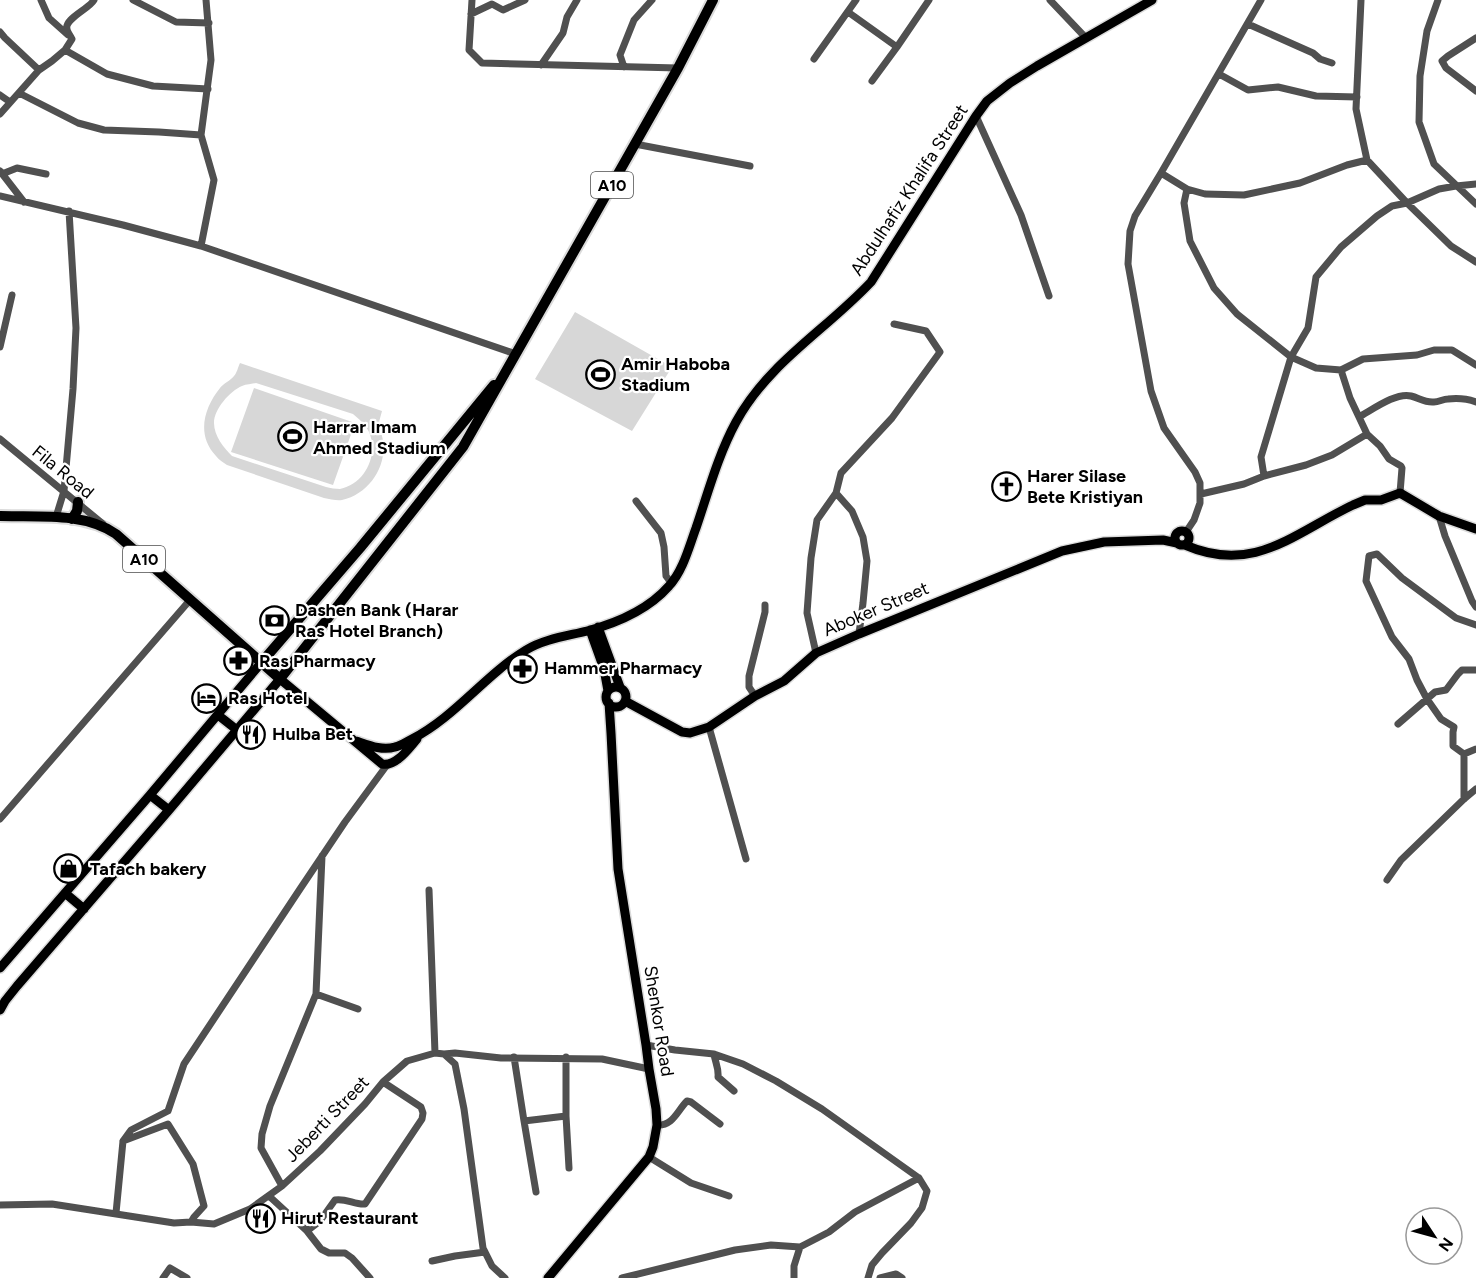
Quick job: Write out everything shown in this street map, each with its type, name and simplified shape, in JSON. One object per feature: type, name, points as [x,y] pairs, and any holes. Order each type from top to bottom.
[{"type":"highway","name":"A10","points":[[0,516],[72,519],[107,528],[280,679],[464,447],[678,68],[713,0]]},
{"type":"highway","name":"A10","points":[[261,663],[508,368]]},
{"type":"highway","points":[[72,519],[78,502]]},
{"type":"main road","name":"Abdulhafiz Khalifa Street","points":[[422,734],[512,659],[536,645],[637,613],[657,599],[672,584],[692,540],[723,447],[752,396],[772,372],[871,282],[987,101],[1010,83],[1152,0]]},
{"type":"main road","points":[[1183,539],[1198,551],[1218,555],[1251,555],[1282,543],[1353,505],[1365,501],[1381,500],[1400,493],[1439,516],[1476,529]]},
{"type":"main road","name":"Aboker Street","points":[[617,704],[682,732],[709,727],[755,696],[784,681],[816,653],[1062,551],[1104,542],[1183,539]]},
{"type":"main road","points":[[594,628],[601,647],[620,687],[626,694],[617,704],[606,697],[608,691],[601,647],[613,622]]},
{"type":"main road","points":[[572,634],[601,647]]},
{"type":"main road","points":[[0,968],[261,663]]},
{"type":"main road","points":[[0,1010],[17,986],[280,679],[382,765],[393,763],[422,734]]},
{"type":"main road","points":[[608,691],[613,687],[620,687]]},
{"type":"main road","name":"Shenkor Road","points":[[548,1278],[649,1157],[657,1125],[618,869],[611,733],[617,704]]},
{"type":"main road","points":[[218,715],[237,730]]},
{"type":"main road","points":[[356,741],[373,747],[394,748],[422,734]]},
{"type":"main road","points":[[150,795],[169,810]]},
{"type":"main road","points":[[65,893],[84,909]]},
{"type":"street","points":[[41,0],[49,18],[72,39]]},
{"type":"street","points":[[72,39],[66,25],[94,0]]},
{"type":"street","points":[[133,0],[176,22],[209,23]]},
{"type":"street","points":[[201,246],[214,180],[201,135],[212,60],[206,0]]},
{"type":"street","points":[[472,0],[469,50],[482,63],[678,68]]},
{"type":"street","points":[[471,14],[492,4],[503,10],[525,0]]},
{"type":"street","points":[[541,65],[563,33],[567,16],[577,0]]},
{"type":"street","points":[[624,67],[620,55],[630,29],[634,20],[652,0]]},
{"type":"street","points":[[814,59],[856,0]]},
{"type":"street","points":[[872,81],[929,0]]},
{"type":"street","points":[[1050,0],[1086,38]]},
{"type":"street","points":[[1183,539],[1194,520],[1200,503],[1200,483],[1195,472],[1164,428],[1151,391],[1128,264],[1130,231],[1135,216],[1261,0]]},
{"type":"street","points":[[1361,0],[1356,109],[1367,160],[1451,246],[1476,261]]},
{"type":"street","points":[[1438,0],[1427,31],[1420,76],[1419,122],[1434,164],[1476,204]]},
{"type":"street","points":[[848,12],[897,46]]},
{"type":"street","points":[[1248,24],[1332,63]]},
{"type":"street","points":[[0,32],[39,70]]},
{"type":"street","points":[[1476,38],[1442,61],[1446,68],[1476,92]]},
{"type":"street","points":[[0,114],[39,70],[65,50],[72,39]]},
{"type":"street","points":[[65,50],[107,74],[153,86],[208,89]]},
{"type":"street","points":[[1219,74],[1248,90],[1278,87],[1316,96],[1357,97]]},
{"type":"street","points":[[19,93],[78,123],[104,130],[201,135]]},
{"type":"street","points":[[0,95],[10,102]]},
{"type":"street","points":[[976,116],[1021,215],[1049,296]]},
{"type":"street","points":[[635,144],[750,166]]},
{"type":"street","points":[[1161,173],[1187,189],[1205,194],[1244,195],[1300,183],[1367,160]]},
{"type":"street","points":[[24,201],[1,173],[17,168],[46,174]]},
{"type":"street","points":[[1264,476],[1261,457],[1291,357],[1308,328],[1316,277],[1341,247],[1392,206],[1407,203],[1439,189],[1476,184]]},
{"type":"street","points":[[1187,189],[1184,203],[1190,241],[1214,288],[1237,314],[1291,357],[1316,368],[1341,370],[1363,359],[1417,356],[1434,350],[1452,350],[1476,365]]},
{"type":"street","points":[[0,196],[69,211],[201,246],[516,354]]},
{"type":"street","points":[[56,518],[64,491],[74,390],[76,327],[69,211]]},
{"type":"street","points":[[0,346],[12,296]]},
{"type":"street","points":[[816,653],[807,613],[811,558],[817,520],[836,493],[841,473],[892,418],[939,352],[926,331],[894,324]]},
{"type":"street","points":[[1341,370],[1350,398],[1366,434],[1380,446],[1389,459],[1402,468],[1400,493]]},
{"type":"street","points":[[1359,417],[1397,396],[1411,396],[1433,403],[1448,399],[1476,402]]},
{"type":"street","points":[[1201,495],[1306,465],[1332,455],[1366,434]]},
{"type":"street","name":"Fila Road","points":[[0,439],[107,528]]},
{"type":"street","points":[[836,493],[852,511],[863,537],[867,561],[859,634]]},
{"type":"street","points":[[636,501],[661,532],[666,576],[672,584]]},
{"type":"street","points":[[1439,516],[1445,536],[1476,607]]},
{"type":"street","points":[[1464,754],[1453,746],[1454,728],[1441,719],[1427,699],[1416,680],[1409,659],[1392,637],[1366,581],[1369,556],[1377,554],[1402,578],[1456,618],[1476,625]]},
{"type":"street","points":[[0,819],[190,600]]},
{"type":"street","points":[[755,696],[749,687],[749,676],[765,605]]},
{"type":"street","points":[[1398,724],[1435,692],[1446,690],[1462,670],[1476,670]]},
{"type":"street","points":[[709,727],[746,860]]},
{"type":"street","points":[[1464,754],[1476,748]]},
{"type":"street","points":[[1464,754],[1464,799]]},
{"type":"street","points":[[116,1213],[123,1141],[132,1130],[168,1111],[183,1064],[322,856],[387,765]]},
{"type":"street","points":[[1387,880],[1401,860],[1476,789]]},
{"type":"street","points":[[282,1186],[261,1148],[262,1134],[270,1106],[315,994],[322,856]]},
{"type":"street","points":[[429,890],[435,1053]]},
{"type":"street","points":[[315,994],[358,1009]]},
{"type":"street","points":[[646,1045],[714,1054],[743,1064],[822,1109],[919,1178],[927,1191],[922,1208],[872,1265],[868,1278]]},
{"type":"street","name":"Jeberti Street","points":[[0,1205],[52,1204],[174,1223],[214,1224],[250,1209],[282,1186],[320,1151],[383,1082],[407,1061],[435,1053],[455,1053],[501,1058],[602,1059],[649,1069]]},
{"type":"street","points":[[444,1054],[455,1064],[464,1109],[483,1248],[492,1266],[505,1278]]},
{"type":"street","points":[[714,1054],[718,1077],[734,1091]]},
{"type":"street","points":[[514,1058],[536,1192]]},
{"type":"street","points":[[566,1058],[569,1168]]},
{"type":"street","points":[[307,1231],[320,1221],[335,1200],[365,1204],[422,1119],[421,1107],[383,1082]]},
{"type":"street","points":[[657,1125],[664,1126],[670,1123],[687,1101],[720,1124]]},
{"type":"street","points":[[524,1121],[566,1116]]},
{"type":"street","points":[[123,1141],[168,1124],[193,1164],[204,1206],[191,1222]]},
{"type":"street","points":[[649,1157],[691,1183],[729,1196]]},
{"type":"street","points":[[622,1278],[735,1250],[771,1245],[800,1247],[830,1232],[855,1212],[919,1178]]},
{"type":"street","points":[[269,1196],[307,1231],[321,1249],[329,1253],[345,1253],[370,1278]]},
{"type":"street","points":[[794,1278],[794,1266],[800,1247]]},
{"type":"street","points":[[432,1261],[485,1252]]},
{"type":"street","points":[[163,1278],[171,1268],[187,1278]]},
{"type":"street","points":[[880,1278],[897,1274],[902,1278]]},
{"type":"shaded area","points":[[575,312],[672,367],[632,431],[535,379]]},
{"type":"shaded area","points":[[240,363],[382,411],[379,422],[376,422],[381,434],[383,458],[373,480],[354,496],[336,500],[227,465],[220,460],[206,439],[204,422],[214,396],[235,375]],"holes":[[[256,383],[353,414],[369,432],[372,441],[371,459],[363,475],[349,486],[340,489],[326,487],[232,456],[214,428],[217,412],[228,396],[237,388]]]},
{"type":"shaded area","points":[[254,388],[355,423],[333,485],[231,452]]},
{"type":"place","name":"Amir Haboba Stadium","points":[[600,374]]},
{"type":"place","name":"Harrar Imam Ahmed Stadium","points":[[292,437]]},
{"type":"place","name":"Harer Silase Bete Kristiyan","points":[[1006,486]]},
{"type":"place","name":"Dashen Bank (Harar Ras Hotel Branch)","points":[[274,620]]},
{"type":"place","name":"Ras Pharmacy","points":[[238,661]]},
{"type":"place","name":"Hammer Pharmacy","points":[[523,668]]},
{"type":"place","name":"Ras Hotel","points":[[207,698]]},
{"type":"place","name":"Hulba Bet","points":[[251,734]]},
{"type":"place","name":"Tafach bakery","points":[[69,869]]},
{"type":"place","name":"Hirut Restaurant","points":[[260,1218]]}]
